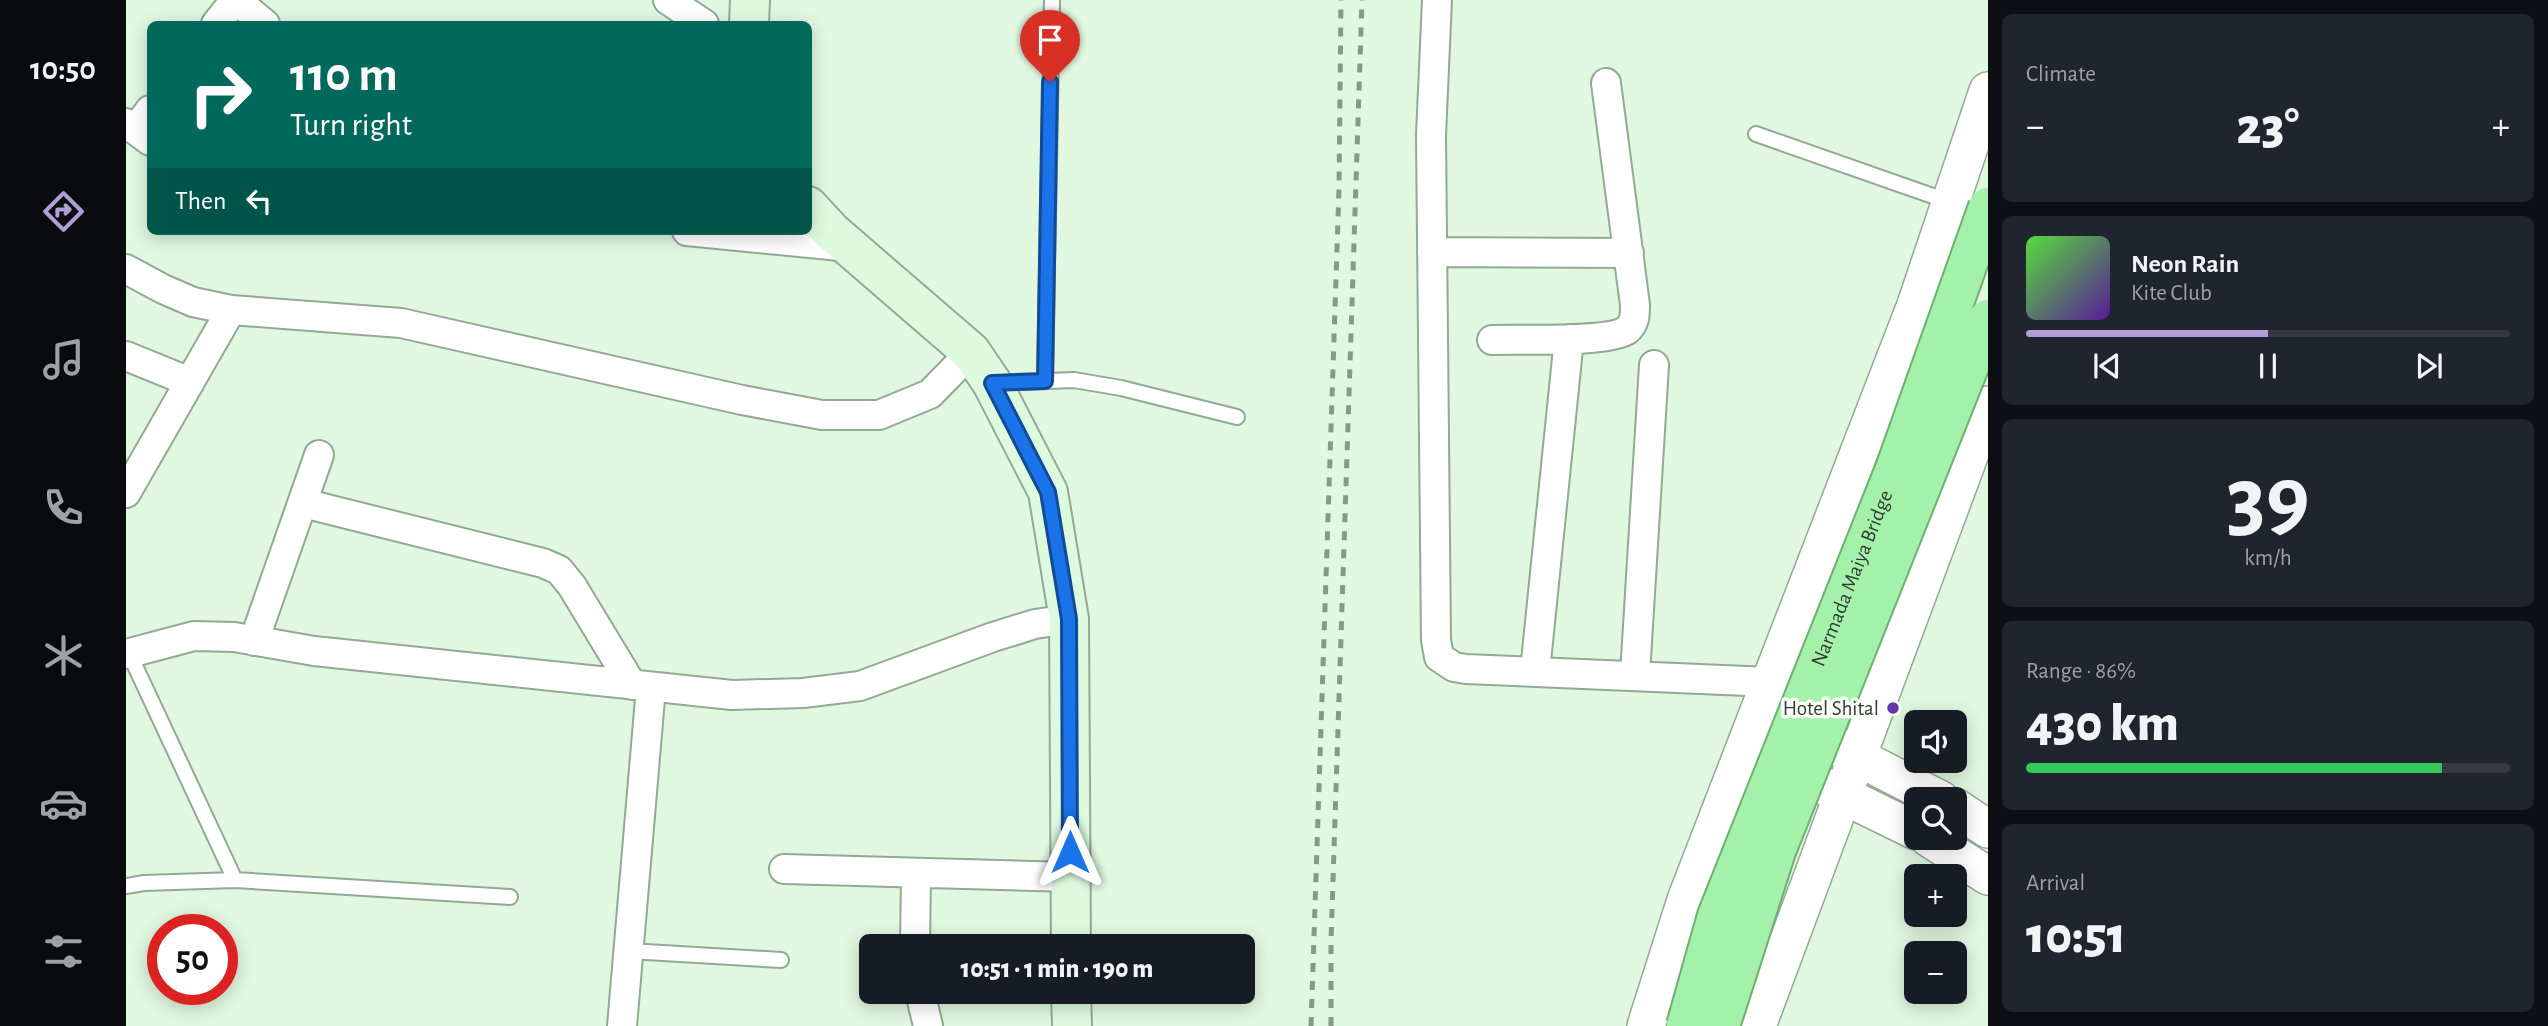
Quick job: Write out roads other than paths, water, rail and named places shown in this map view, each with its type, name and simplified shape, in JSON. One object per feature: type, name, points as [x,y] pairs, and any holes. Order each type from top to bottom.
[{"type":"highway","name":"Narmada Maiya Bridge","points":[[1686,1026],[1717,916],[1895,469],[1988,207]]},
{"type":"highway","points":[[1720,1026],[1776,850],[1988,319]]},
{"type":"main road","points":[[749,21],[750,0]]},
{"type":"main road","points":[[812,210],[850,247],[971,352],[992,383],[1048,492],[1069,619],[1071,934]]},
{"type":"main road","points":[[1071,1004],[1072,1026]]},
{"type":"street","points":[[218,21],[235,0],[261,21]]},
{"type":"street","points":[[668,0],[700,21]]},
{"type":"street","points":[[1437,0],[1431,135],[1437,648],[1440,657],[1454,667],[1635,675],[1766,692],[1856,758],[1918,787]]},
{"type":"street","points":[[1492,340],[1617,335],[1628,329],[1634,321],[1635,305],[1629,253],[1606,83]]},
{"type":"street","points":[[1646,1026],[1686,900],[1916,305],[1988,91]]},
{"type":"street","points":[[728,235],[850,247]]},
{"type":"street","points":[[1432,252],[1629,253]]},
{"type":"street","points":[[126,269],[194,302],[231,310],[401,323],[742,400],[822,415],[879,415],[930,394],[971,352]]},
{"type":"street","points":[[126,493],[231,310]]},
{"type":"street","points":[[1535,671],[1569,339]]},
{"type":"street","points":[[126,356],[190,382]]},
{"type":"street","points":[[1635,675],[1654,365]]},
{"type":"street","points":[[1757,1026],[1988,405]]},
{"type":"street","points":[[254,641],[319,455]]},
{"type":"street","points":[[303,503],[543,563],[559,570],[641,686],[629,951],[622,1026]]},
{"type":"street","points":[[128,653],[194,636],[234,637],[313,651],[732,695],[803,693],[860,686],[993,637],[1035,624],[1069,619]]},
{"type":"street","points":[[1746,745],[1841,796],[1904,825]]},
{"type":"street","points":[[1967,815],[1988,828]]},
{"type":"street","points":[[1948,850],[1988,876]]},
{"type":"street","points":[[784,869],[1070,877]]},
{"type":"street","points":[[915,934],[916,873]]},
{"type":"street","points":[[923,1004],[928,1026]]},
{"type":"lane","points":[[1045,381],[1052,0]]},
{"type":"lane","points":[[1756,134],[1950,202]]},
{"type":"lane","points":[[992,383],[1074,380],[1121,388],[1237,417]]},
{"type":"lane","points":[[128,653],[235,880]]},
{"type":"lane","points":[[126,886],[235,880],[510,897]]},
{"type":"lane","points":[[629,951],[782,960]]},
{"type":"railway","points":[[1311,1026],[1339,189],[1341,0]]},
{"type":"railway","points":[[1331,1026],[1331,941],[1362,0]]},
{"type":"place","name":"Hotel Shital","points":[[1893,708]]}]
